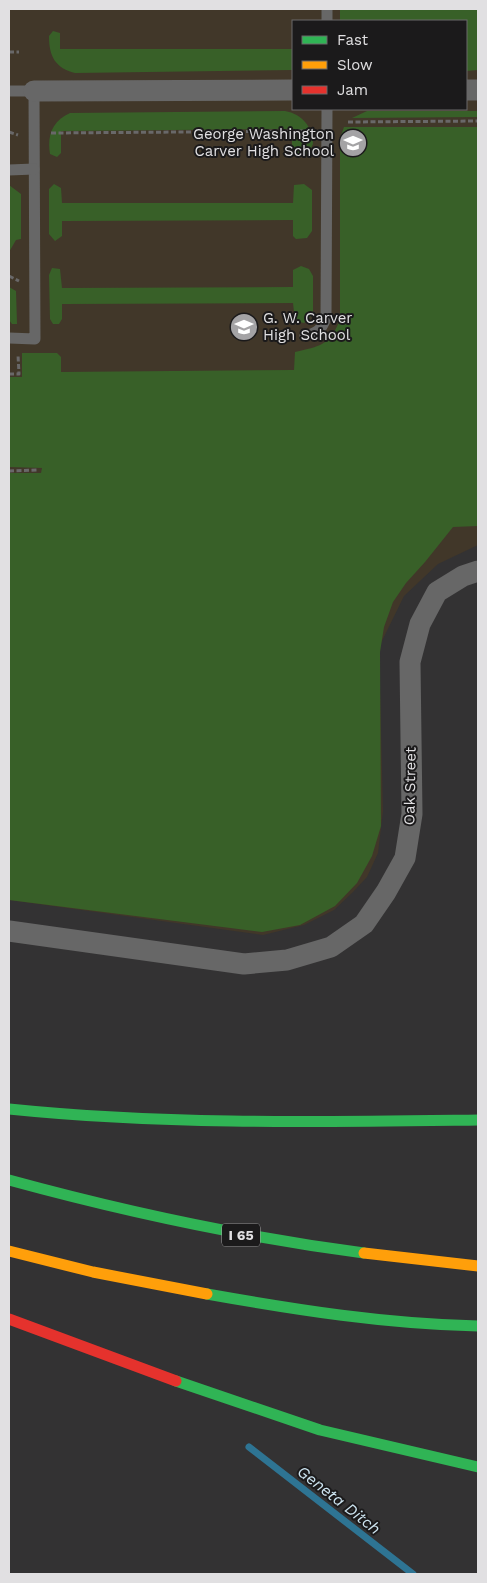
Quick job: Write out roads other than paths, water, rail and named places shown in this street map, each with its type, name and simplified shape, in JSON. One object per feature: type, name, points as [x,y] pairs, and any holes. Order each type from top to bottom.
[{"type":"highway","points":[[9,1109],[124,1120],[199,1122],[478,1120]]},
{"type":"highway","name":"I 65","points":[[9,1180],[98,1205],[229,1233],[378,1255],[478,1266]]},
{"type":"highway","points":[[9,1251],[174,1289],[294,1310],[423,1326],[478,1326]]},
{"type":"highway","points":[[9,1319],[136,1367],[320,1430],[478,1467]]},
{"type":"street","points":[[34,91],[292,90]]},
{"type":"street","name":"Oak Street","points":[[9,931],[244,964],[287,960],[331,946],[364,924],[386,892],[405,858],[412,814],[410,662],[420,624],[437,592],[463,576],[478,572]]},
{"type":"lane","points":[[9,91],[34,91],[35,339],[9,338]]},
{"type":"lane","points":[[305,336],[316,333],[323,327],[326,318],[327,110]]},
{"type":"lane","points":[[9,170],[34,169]]},
{"type":"waterway","name":"Geneta Ditch","points":[[249,1447],[413,1574]]},
{"type":"place","name":"George Washington Carver High School","points":[[353,143]]},
{"type":"place","name":"G. W. Carver High School","points":[[244,327]]}]
